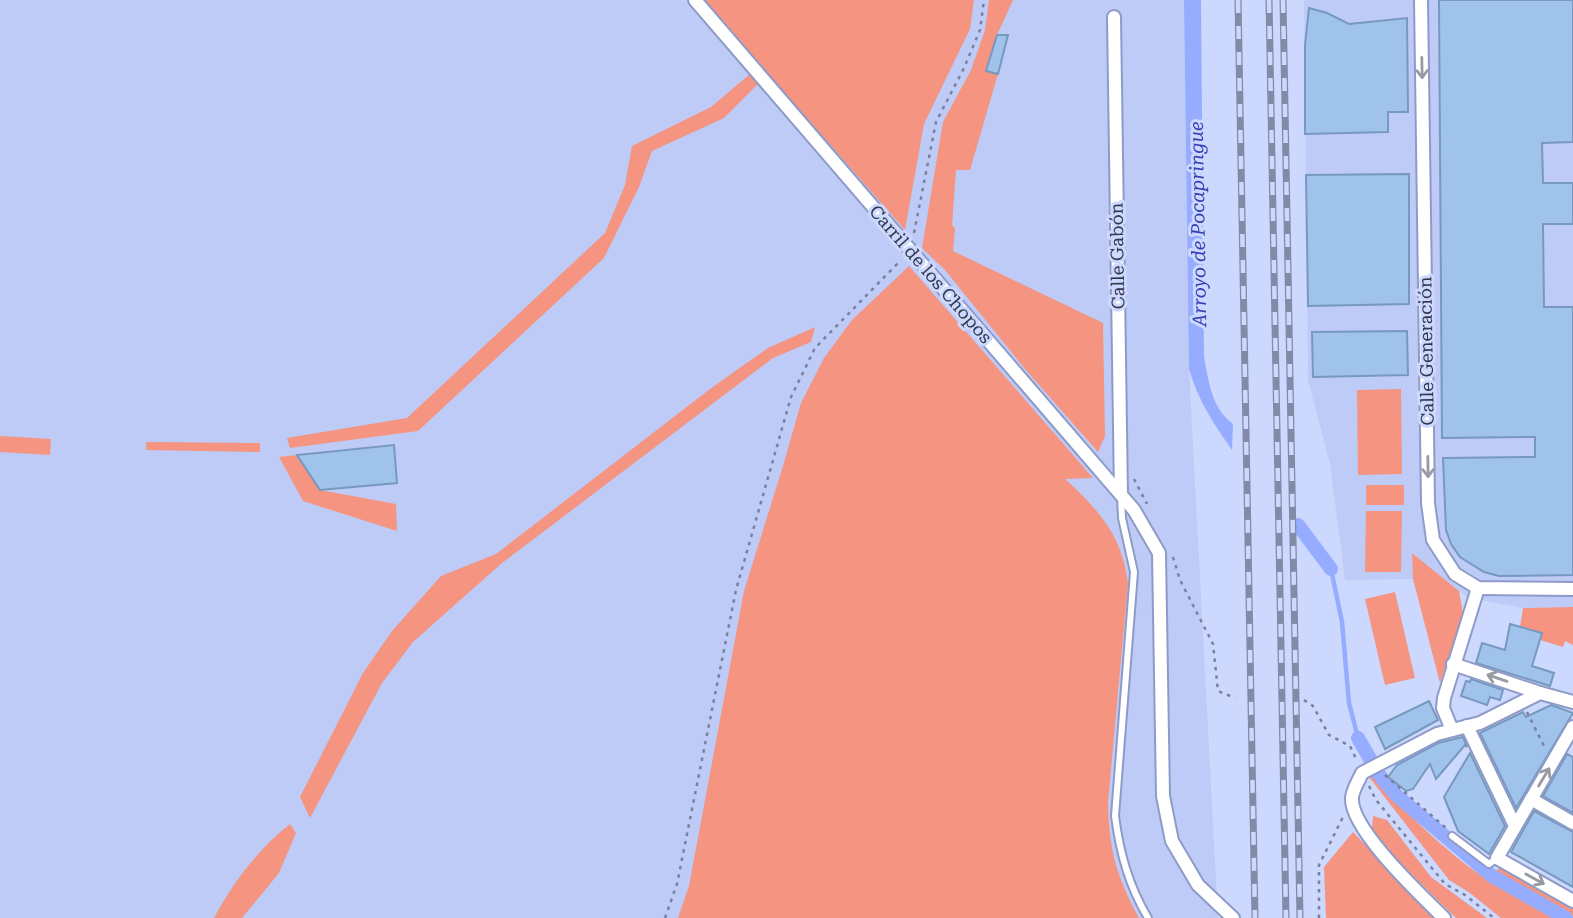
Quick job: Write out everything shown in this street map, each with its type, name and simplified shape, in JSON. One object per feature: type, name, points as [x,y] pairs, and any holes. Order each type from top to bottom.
[{"type":"street","name":"Carril de los Chopos","points":[[695,0],[1134,510],[1164,550]]},
{"type":"street","name":"Calle Generación","points":[[1422,0],[1428,503],[1433,540],[1455,574],[1478,588]]},
{"type":"street","name":"Calle Gabón","points":[[1114,17],[1121,495]]},
{"type":"street","points":[[1164,550],[1163,796],[1172,841],[1198,885],[1231,916]]},
{"type":"street","points":[[1452,730],[1443,708],[1453,664],[1478,588],[1573,589]]},
{"type":"street","points":[[1453,664],[1573,702]]},
{"type":"street","points":[[1444,918],[1403,877],[1361,826],[1352,799],[1373,766],[1437,734],[1480,723],[1540,693]]},
{"type":"street","points":[[1467,726],[1515,826]]},
{"type":"street","points":[[1573,727],[1569,746],[1553,763],[1497,858],[1573,901]]},
{"type":"street","points":[[1531,799],[1573,822]]},
{"type":"lane","points":[[1121,495],[1122,518],[1134,572],[1115,816],[1120,852],[1135,897],[1148,918]]},
{"type":"lane","points":[[1452,836],[1489,864],[1497,858]]},
{"type":"path","points":[[665,918],[677,884],[736,590],[791,397],[816,348],[911,251],[936,122],[980,30],[984,0]]},
{"type":"path","points":[[1120,475],[1134,480],[1152,514]]},
{"type":"path","points":[[1164,550],[1213,644],[1218,691],[1235,698]]},
{"type":"path","points":[[1304,700],[1313,706],[1329,735],[1350,746],[1452,836]]},
{"type":"path","points":[[1522,703],[1553,763]]},
{"type":"path","points":[[1373,766],[1376,800],[1445,884],[1465,895],[1494,918]]},
{"type":"path","points":[[1319,918],[1319,865],[1352,799]]},
{"type":"shaded area","points":[[0,0],[1184,0],[1189,369],[1218,918],[0,918]]},
{"type":"shaded area","points":[[703,0],[974,0],[970,29],[924,124],[905,230]]},
{"type":"shaded area","points":[[989,0],[1013,0],[997,35],[987,71],[998,74],[970,170],[956,170],[953,251],[1103,323],[1105,436],[1098,452],[1025,369],[945,270],[922,248],[943,122],[971,70],[985,30]]},
{"type":"shaded area","points":[[1304,0],[1573,0],[1573,607],[1523,608],[1468,598],[1413,554],[1413,579],[1345,580],[1330,464],[1308,380]]},
{"type":"shaded area","points":[[750,74],[759,83],[724,118],[652,151],[639,187],[604,258],[418,431],[290,448],[287,438],[407,418],[605,233],[625,185],[632,146],[711,107]]},
{"type":"shaded area","points":[[909,266],[1093,478],[1065,479],[1099,513],[1121,552],[1128,584],[1108,802],[1115,862],[1139,918],[678,918],[689,886],[744,591],[801,403],[824,358],[852,320]]},
{"type":"shaded area","points":[[815,327],[811,342],[773,358],[502,563],[413,642],[382,683],[310,818],[300,797],[363,673],[392,631],[441,576],[496,554],[710,389],[768,348]]},
{"type":"shaded area","points":[[1401,389],[1402,474],[1358,475],[1357,390]]},
{"type":"shaded area","points":[[0,436],[51,439],[50,455],[0,452]]},
{"type":"shaded area","points":[[146,442],[260,443],[260,452],[146,450]]},
{"type":"shaded area","points":[[297,455],[320,490],[396,504],[397,531],[303,501],[279,457]]},
{"type":"shaded area","points":[[1366,485],[1404,485],[1404,505],[1366,505]]},
{"type":"shaded area","points":[[1366,511],[1402,511],[1401,572],[1365,572]]},
{"type":"shaded area","points":[[1412,553],[1459,591],[1463,613],[1440,683],[1413,579]]},
{"type":"shaded area","points":[[1395,592],[1415,678],[1385,685],[1365,599]]},
{"type":"shaded area","points":[[1573,607],[1573,645],[1565,641],[1563,647],[1540,640],[1542,633],[1520,627],[1523,608]]},
{"type":"shaded area","points":[[1374,775],[1446,849],[1495,885],[1553,918],[1501,918],[1449,880],[1369,777]]},
{"type":"shaded area","points":[[1373,816],[1387,820],[1431,877],[1487,918],[1456,918],[1386,850],[1372,828]]},
{"type":"shaded area","points":[[290,824],[296,833],[279,873],[242,918],[214,918],[247,867]]},
{"type":"shaded area","points":[[1353,832],[1435,918],[1326,918],[1324,867]]},
{"type":"shaded area","points":[[1503,866],[1573,906],[1573,916],[1495,871]]},
{"type":"water","points":[[1184,0],[1201,0],[1204,357],[1215,402],[1233,424],[1232,450],[1207,411],[1189,369]]},
{"type":"building","points":[[1439,0],[1573,0],[1573,142],[1542,143],[1543,183],[1573,183],[1573,224],[1543,224],[1544,307],[1573,307],[1573,575],[1499,576],[1484,572],[1460,557],[1446,530],[1443,458],[1535,457],[1535,437],[1442,438]]},
{"type":"building","points":[[1309,8],[1349,24],[1407,18],[1408,112],[1388,112],[1388,132],[1305,134],[1305,45]]},
{"type":"building","points":[[997,35],[1008,35],[998,74],[986,71]]},
{"type":"building","points":[[1409,174],[1409,304],[1308,306],[1306,175]]},
{"type":"building","points":[[1407,331],[1408,375],[1313,377],[1312,332]]},
{"type":"building","points":[[394,445],[397,483],[320,490],[297,455]]},
{"type":"building","points":[[1510,624],[1542,633],[1532,666],[1554,673],[1550,686],[1476,663],[1482,643],[1505,650]]},
{"type":"building","points":[[1471,679],[1503,690],[1500,700],[1490,697],[1487,705],[1461,696],[1466,681],[1470,682]]},
{"type":"building","points":[[1429,701],[1438,720],[1385,749],[1375,727]]},
{"type":"building","points":[[1551,705],[1573,713],[1516,808],[1480,733],[1523,712],[1526,717]]},
{"type":"building","points":[[1463,737],[1467,747],[1465,745],[1436,779],[1430,764],[1413,789],[1406,791],[1388,777],[1397,765],[1438,743]]},
{"type":"building","points":[[1470,753],[1505,826],[1489,854],[1458,831],[1444,797]]},
{"type":"building","points":[[1567,754],[1573,757],[1573,813],[1543,796]]},
{"type":"building","points":[[1534,811],[1573,832],[1573,887],[1511,852]]},
{"type":"waterway","name":"Arroyo de Pocapringue","points":[[1298,525],[1331,569]]},
{"type":"waterway","name":"Arroyo de Pocapringue","points":[[1331,569],[1342,622],[1349,703],[1358,738]]},
{"type":"waterway","name":"Arroyo de Pocapringue","points":[[1358,738],[1380,776],[1396,795],[1492,876],[1566,918]]},
{"type":"railway","points":[[1238,0],[1255,918]]},
{"type":"railway","points":[[1269,0],[1286,918]]},
{"type":"railway","points":[[1283,0],[1300,918]]}]
